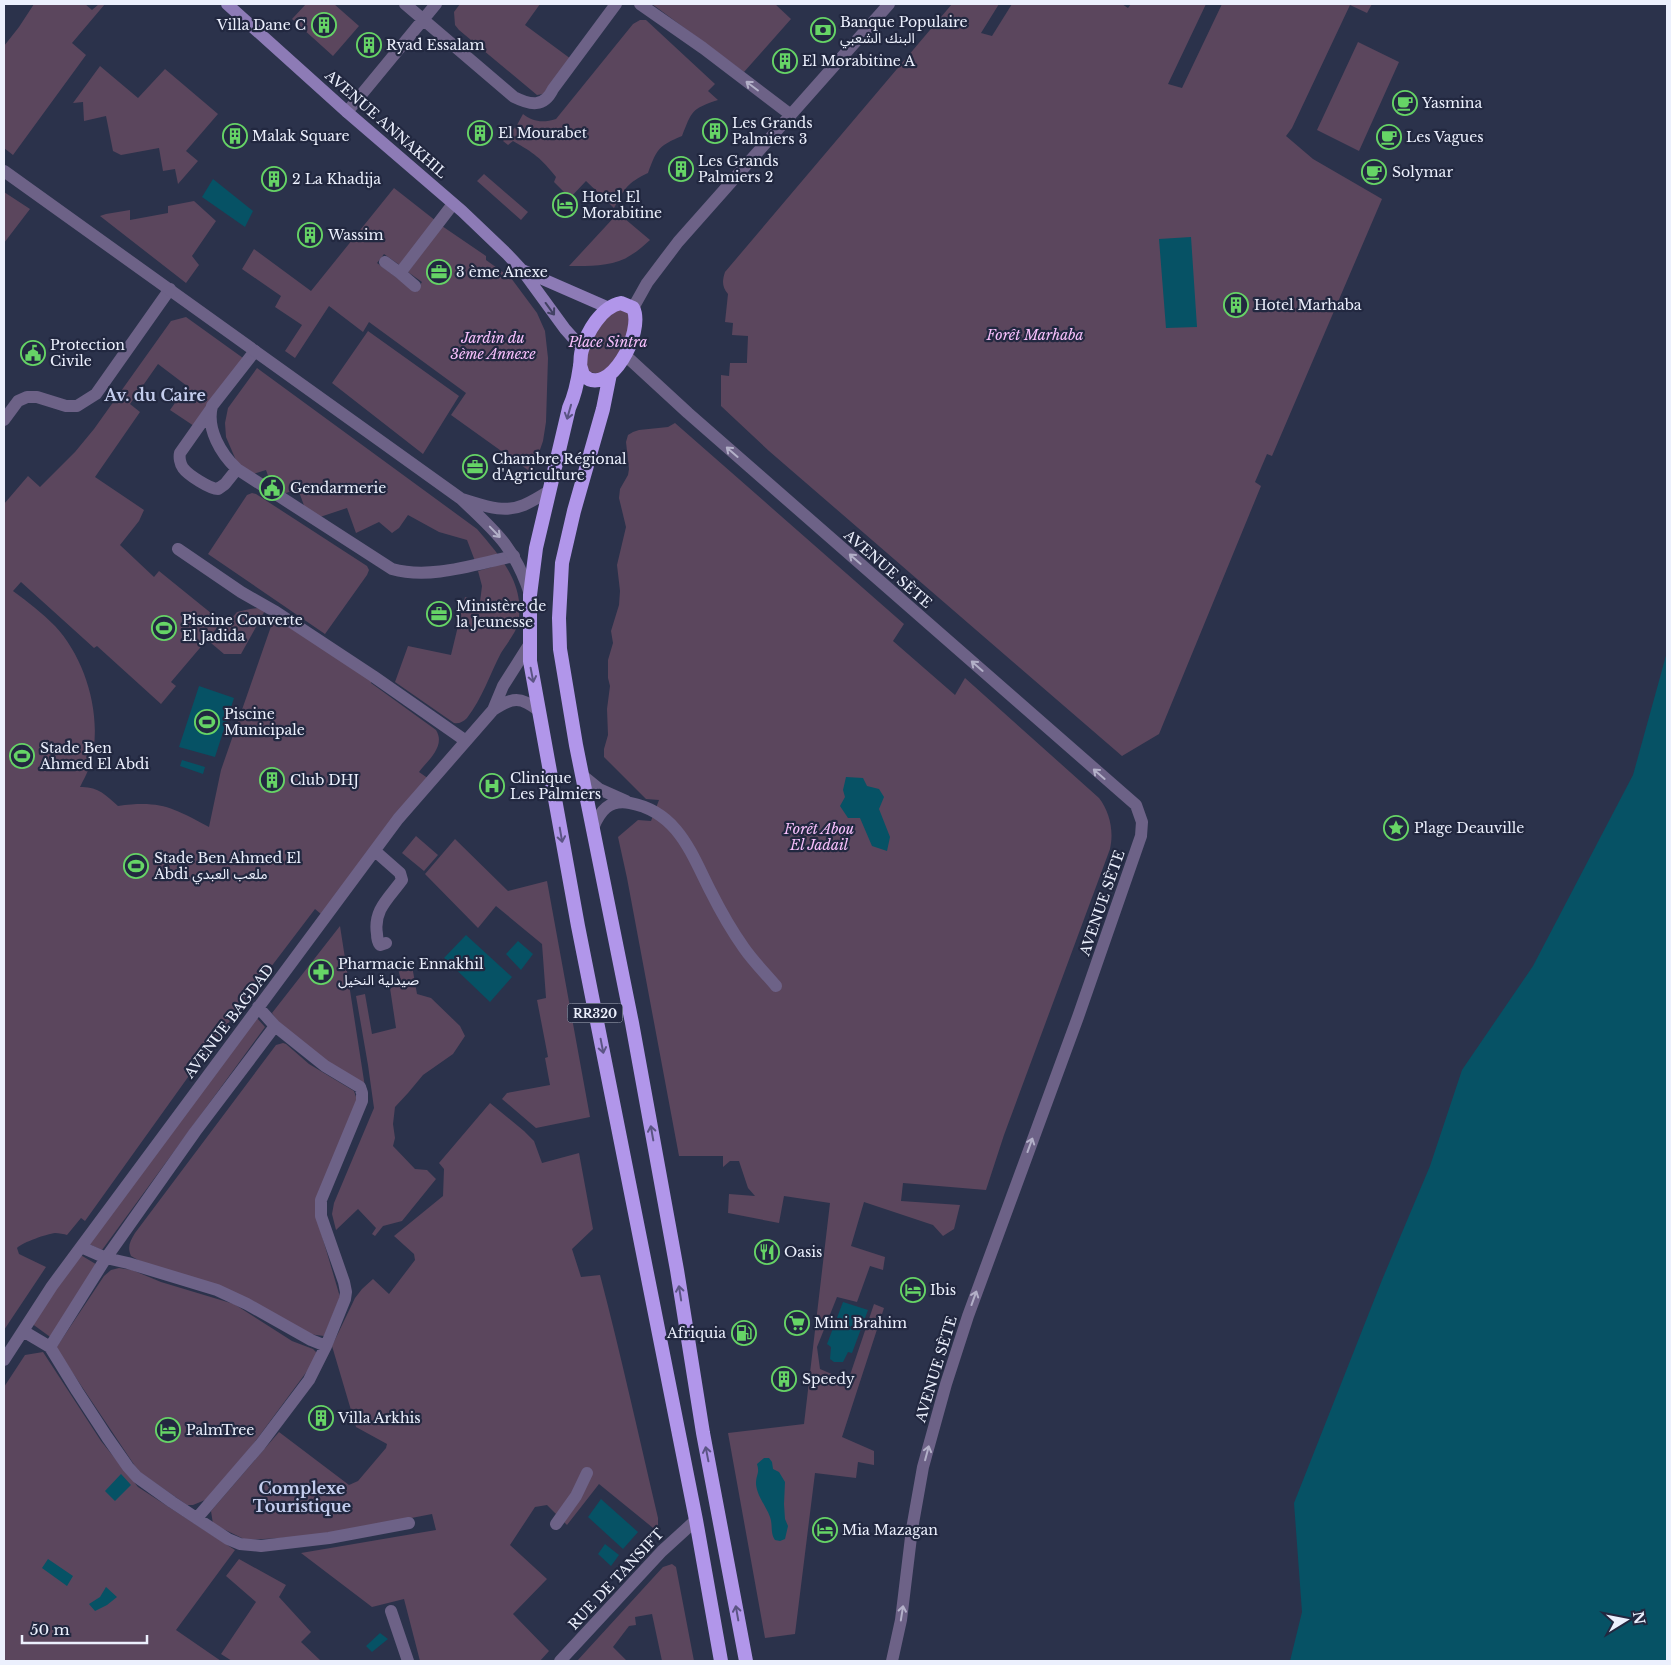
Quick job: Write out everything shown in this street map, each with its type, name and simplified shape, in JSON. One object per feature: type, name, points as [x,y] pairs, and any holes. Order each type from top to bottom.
[{"type":"highway","points":[[609,308],[621,304],[632,308]]},
{"type":"highway","name":"RR320","points":[[609,308],[595,323],[582,348],[574,397],[569,408],[536,548],[530,595],[530,661],[578,926],[696,1520],[721,1661]]},
{"type":"highway","name":"RR320","points":[[632,308],[636,318],[635,329],[625,355],[610,374],[562,563],[559,618],[560,649],[582,776],[632,1023],[677,1270],[703,1433],[746,1661]]},
{"type":"highway","points":[[580,365],[583,375],[590,380],[602,379],[610,374]]},
{"type":"main road","name":"AVENUE ANNAKHIL","points":[[227,4],[453,204],[522,270],[561,324],[582,348]]},
{"type":"main road","name":"AVENUE ANNAKHIL","points":[[522,270],[609,308]]},
{"type":"street","points":[[405,4],[514,97],[528,103],[539,103],[549,96],[616,4]]},
{"type":"street","points":[[347,112],[436,4]]},
{"type":"street","points":[[640,4],[703,48],[792,115]]},
{"type":"street","points":[[632,308],[647,283],[678,242],[889,4]]},
{"type":"street","points":[[4,171],[460,498],[504,540],[514,556],[530,595]]},
{"type":"street","points":[[400,273],[453,204]]},
{"type":"street","points":[[385,262],[415,286]]},
{"type":"street","points":[[4,420],[18,401],[27,397],[66,406],[77,406],[96,394],[170,289]]},
{"type":"street","points":[[237,469],[225,484],[218,489],[211,489],[182,468],[179,457],[180,452],[212,406],[254,350]]},
{"type":"street","name":"AVENUE SÈTE","points":[[625,355],[688,413],[1136,806],[1142,822],[1141,836],[1078,1017],[968,1316],[946,1384],[923,1467],[912,1529],[901,1620],[892,1661]]},
{"type":"street","points":[[212,406],[209,417],[215,437],[228,460],[237,469],[392,569],[403,572],[430,572],[473,566],[514,556]]},
{"type":"street","points":[[460,498],[492,508],[508,509],[524,505],[549,491]]},
{"type":"street","points":[[178,549],[241,592],[276,612],[373,676],[466,741]]},
{"type":"street","points":[[493,710],[503,686],[529,645]]},
{"type":"street","points":[[493,710],[505,702],[516,699],[529,702],[539,711]]},
{"type":"street","name":"AVENUE BAGDAD","points":[[4,1360],[52,1286],[398,819],[493,710]]},
{"type":"street","points":[[582,776],[599,789],[653,811],[664,817],[674,826],[744,948],[776,986]]},
{"type":"street","points":[[593,828],[598,814],[605,809],[613,804],[622,802],[632,803]]},
{"type":"street","points":[[375,851],[400,873],[402,880],[377,914],[375,923],[378,942],[380,945],[386,943]]},
{"type":"street","points":[[197,1518],[237,1474],[309,1380],[326,1346],[346,1292],[321,1216],[320,1206],[362,1102],[362,1093],[360,1087],[326,1066],[275,1026],[258,1007]]},
{"type":"street","points":[[50,1346],[106,1258],[195,1132],[275,1026]]},
{"type":"street","points":[[81,1247],[106,1258],[122,1261],[217,1290],[247,1304],[311,1340],[326,1346]]},
{"type":"street","points":[[23,1331],[50,1346],[77,1392],[128,1467],[148,1486],[228,1539],[240,1544],[261,1546],[329,1538],[409,1523]]},
{"type":"street","points":[[556,1524],[576,1496],[587,1473]]},
{"type":"street","name":"RUE DE TANSIFT","points":[[560,1661],[662,1551],[696,1520]]},
{"type":"street","points":[[391,1611],[408,1661]]},
{"type":"green space","points":[[34,4],[85,4],[92,10],[99,4],[105,4],[72,43],[86,55],[13,155],[4,148],[4,46]]},
{"type":"green space","points":[[306,4],[334,4],[359,26],[333,56],[292,19]]},
{"type":"green space","points":[[460,4],[540,4],[525,25],[571,59],[543,94],[537,95],[459,30],[455,25],[454,12]]},
{"type":"green space","points":[[652,4],[775,4],[791,19],[744,72]]},
{"type":"green space","name":"Forêt Marhaba","points":[[952,4],[999,4],[981,33],[992,36],[1012,4],[1122,4],[1128,8],[1131,4],[1206,4],[1168,84],[1182,88],[1222,4],[1372,4],[1367,13],[1350,5],[1292,128],[1286,136],[1313,159],[1382,199],[1272,456],[1267,454],[1255,482],[1261,486],[1159,734],[1122,756],[769,451],[721,406],[721,375],[729,376],[730,363],[747,363],[748,336],[732,335],[733,323],[725,322],[728,294],[723,284],[725,272]]},
{"type":"green space","points":[[640,20],[646,20],[715,84],[708,91],[718,100],[702,106],[694,112],[682,136],[659,149],[648,173],[627,187],[614,208],[586,181],[570,198],[554,182],[556,177],[537,156],[513,141],[508,145],[503,141],[517,125],[523,114],[538,121],[556,119],[633,24]]},
{"type":"green space","points":[[1358,42],[1399,62],[1359,151],[1317,130]]},
{"type":"green space","points":[[100,66],[138,98],[165,69],[218,114],[186,151],[198,161],[178,184],[175,169],[163,171],[159,148],[121,155],[113,151],[106,116],[84,121],[83,102],[73,103]]},
{"type":"green space","points":[[484,174],[528,212],[521,220],[477,181]]},
{"type":"green space","name":"Jardin du 3ème Annexe","points":[[394,188],[436,221],[401,266],[384,254],[377,263],[416,292],[422,282],[408,272],[442,226],[486,256],[486,260],[511,278],[537,313],[545,331],[548,358],[546,422],[543,441],[532,473],[451,415],[466,393],[369,322],[363,332],[329,306],[295,358],[285,351],[302,325],[275,307],[281,296],[242,269],[254,249],[311,291]]},
{"type":"green space","points":[[4,192],[30,209],[4,243]]},
{"type":"green space","points":[[194,201],[216,221],[192,256],[199,265],[186,283],[100,216],[130,210],[130,220],[168,213],[168,206]]},
{"type":"green space","points":[[618,213],[650,240],[634,253],[617,262],[601,265],[569,266]]},
{"type":"green space","name":"Place Sintra","points":[[618,304],[636,318],[610,374],[582,372],[582,348]]},
{"type":"green space","points":[[186,317],[243,358],[194,426],[170,410],[187,386],[158,364],[130,404],[140,412],[95,477],[144,510],[139,521],[120,545],[154,577],[159,571],[222,622],[171,682],[176,686],[161,704],[97,646],[94,648],[21,582],[13,591],[55,626],[66,639],[83,672],[93,708],[95,726],[91,762],[80,787],[96,790],[118,806],[145,804],[166,807],[209,827],[221,770],[276,612],[373,676],[371,683],[436,730],[439,742],[435,752],[419,772],[429,779],[321,914],[315,909],[201,1059],[85,1221],[81,1218],[67,1235],[55,1233],[47,1235],[17,1248],[19,1254],[46,1267],[4,1330],[4,504],[28,476],[40,487],[75,452],[94,429],[171,321]]},
{"type":"green space","points":[[368,331],[459,396],[423,454],[332,383]]},
{"type":"green space","points":[[257,368],[477,529],[509,571],[514,581],[519,601],[518,624],[501,653],[477,703],[462,722],[454,723],[395,682],[408,646],[451,655],[465,597],[480,602],[482,586],[478,571],[492,567],[475,561],[467,540],[439,532],[408,515],[399,528],[392,533],[379,522],[356,533],[347,508],[317,518],[306,511],[298,489],[280,495],[273,490],[266,470],[250,475],[238,465],[226,437],[225,423],[228,408]]},
{"type":"green space","name":"Forêt Abou El Jadail","points":[[675,423],[904,624],[893,641],[955,695],[965,678],[1099,798],[1106,809],[1111,829],[1110,849],[1004,1135],[986,1190],[903,1183],[901,1201],[960,1205],[954,1229],[943,1236],[933,1225],[864,1202],[851,1246],[885,1257],[883,1270],[870,1266],[857,1302],[837,1297],[817,1347],[820,1369],[848,1381],[874,1304],[884,1308],[842,1437],[874,1451],[874,1465],[858,1462],[856,1478],[815,1473],[795,1634],[765,1638],[728,1433],[804,1424],[830,1203],[784,1196],[779,1223],[728,1213],[729,1194],[755,1196],[748,1188],[739,1161],[730,1161],[723,1167],[723,1156],[679,1156],[618,837],[638,820],[651,821],[659,800],[646,799],[604,757],[608,735],[607,709],[610,686],[608,660],[613,643],[611,631],[619,605],[620,591],[617,565],[626,527],[619,498],[620,489],[628,475],[629,469],[626,442],[628,435],[633,432],[668,427]]},
{"type":"green space","points":[[252,493],[367,566],[369,570],[367,575],[325,634],[208,554],[247,495]]},
{"type":"green space","points":[[267,607],[241,654],[224,654],[211,643],[237,612]]},
{"type":"green space","points":[[416,836],[438,855],[424,871],[402,853]]},
{"type":"green space","points":[[455,839],[508,891],[547,881],[590,1117],[536,1128],[502,1099],[507,1093],[550,1085],[545,1058],[548,1057],[537,1000],[546,998],[542,944],[496,906],[478,928],[425,874]]},
{"type":"green space","points":[[340,926],[365,1087],[329,1064],[279,1023],[272,1013]]},
{"type":"green space","points":[[411,960],[417,994],[431,998],[460,1026],[465,1036],[453,1054],[423,1075],[395,1107],[393,1124],[395,1138],[393,1146],[415,1169],[427,1170],[436,1179],[402,1221],[383,1226],[375,1236],[372,1234],[376,1228],[358,1209],[336,1230],[332,1214],[334,1203],[374,1108],[356,996],[365,994],[372,1034],[396,1028],[390,988],[402,985],[397,964]]},
{"type":"green space","points":[[256,1017],[265,1027],[102,1250],[89,1244]]},
{"type":"green space","points":[[283,1043],[309,1064],[354,1091],[357,1100],[315,1212],[340,1297],[324,1336],[308,1334],[138,1260],[131,1256],[129,1250],[130,1241],[135,1233],[276,1045]]},
{"type":"green space","points":[[490,1103],[534,1141],[542,1163],[579,1153],[593,1229],[572,1249],[581,1277],[600,1275],[658,1518],[658,1532],[599,1484],[567,1525],[547,1505],[535,1507],[510,1545],[547,1579],[513,1614],[549,1651],[540,1661],[420,1661],[404,1599],[372,1607],[301,1553],[436,1530],[432,1514],[355,1529],[299,1537],[246,1540],[213,1524],[211,1511],[279,1432],[349,1485],[358,1481],[386,1448],[387,1444],[356,1427],[332,1346],[355,1298],[362,1289],[373,1279],[389,1294],[415,1260],[414,1254],[394,1236],[443,1196],[444,1169],[439,1163]]},
{"type":"green space","points":[[79,1254],[99,1266],[53,1339],[31,1323]]},
{"type":"green space","points":[[119,1268],[132,1270],[161,1282],[234,1304],[292,1341],[313,1349],[318,1354],[243,1458],[210,1498],[193,1505],[187,1505],[141,1473],[56,1348],[104,1276],[111,1270]]},
{"type":"green space","points":[[43,1352],[101,1441],[138,1487],[235,1550],[176,1630],[221,1661],[4,1661],[4,1387],[25,1355]]},
{"type":"green space","points":[[239,1559],[286,1585],[279,1597],[311,1632],[301,1642],[321,1661],[232,1661],[221,1654],[256,1602],[226,1576]]},
{"type":"green space","points":[[672,1564],[676,1567],[694,1661],[662,1661],[652,1614],[635,1617],[636,1625],[629,1626],[613,1647],[627,1661],[577,1661],[663,1567]]},
{"type":"water","points":[[213,179],[253,211],[245,227],[202,197]]},
{"type":"water","points":[[1191,237],[1197,327],[1166,328],[1159,239]]},
{"type":"water","points":[[1667,652],[1667,1661],[1290,1661],[1302,1612],[1294,1503],[1382,1280],[1430,1166],[1462,1070],[1533,966],[1633,775]]},
{"type":"water","name":"Piscine Municipale","points":[[199,686],[234,698],[215,757],[179,747]]},
{"type":"water","points":[[182,760],[205,767],[203,774],[180,766]]},
{"type":"water","points":[[846,777],[863,778],[867,786],[879,789],[884,797],[879,809],[890,837],[887,851],[872,846],[860,818],[848,818],[840,806],[845,797],[843,790]]},
{"type":"water","points":[[466,935],[512,977],[490,1002],[444,958]]},
{"type":"water","points":[[518,941],[533,954],[521,970],[506,954]]},
{"type":"water","points":[[843,1302],[868,1310],[852,1353],[848,1352],[843,1362],[834,1362],[830,1359],[831,1347],[827,1344]]},
{"type":"water","points":[[764,1458],[769,1458],[773,1469],[779,1472],[785,1482],[785,1519],[788,1526],[785,1539],[780,1541],[775,1540],[773,1537],[770,1517],[756,1484],[757,1464]]},
{"type":"water","points":[[121,1474],[131,1485],[115,1501],[105,1491]]},
{"type":"water","points":[[601,1499],[638,1532],[623,1549],[588,1517]]},
{"type":"water","points":[[605,1544],[619,1555],[611,1566],[598,1554]]},
{"type":"water","points":[[48,1559],[73,1576],[67,1586],[42,1568]]},
{"type":"water","points":[[106,1587],[117,1597],[95,1611],[89,1604],[100,1597]]},
{"type":"water","points":[[380,1633],[388,1639],[372,1652],[366,1646]]},
{"type":"place","name":"Villa Dane C","points":[[324,25]]},
{"type":"place","name":"Banque Populaire البنك الشعبي","points":[[823,30]]},
{"type":"place","name":"Ryad Essalam","points":[[369,45]]},
{"type":"place","name":"El Morabitine A","points":[[785,61]]},
{"type":"place","name":"Yasmina","points":[[1405,103]]},
{"type":"place","name":"Les Grands Palmiers 3","points":[[715,131]]},
{"type":"place","name":"El Mourabet","points":[[480,133]]},
{"type":"place","name":"Malak Square","points":[[235,136]]},
{"type":"place","name":"Les Vagues","points":[[1389,137]]},
{"type":"place","name":"Les Grands Palmiers 2","points":[[681,169]]},
{"type":"place","name":"Solymar","points":[[1374,172]]},
{"type":"place","name":"2 La Khadija","points":[[274,179]]},
{"type":"place","name":"Hotel El Morabitine","points":[[565,205]]},
{"type":"place","name":"Wassim","points":[[310,235]]},
{"type":"place","name":"3 ème Anexe","points":[[439,272]]},
{"type":"place","name":"Hotel Marhaba","points":[[1236,305]]},
{"type":"place","name":"Protection Civile","points":[[33,353]]},
{"type":"place","name":"Chambre Régional d'Agriculture","points":[[475,467]]},
{"type":"place","name":"Gendarmerie","points":[[272,488]]},
{"type":"place","name":"Ministère de la Jeunesse","points":[[439,614]]},
{"type":"place","name":"Piscine Couverte El Jadida","points":[[164,628]]},
{"type":"place","name":"Piscine Municipale","points":[[207,722]]},
{"type":"place","name":"Stade Ben Ahmed El Abdi","points":[[22,756]]},
{"type":"place","name":"Club DHJ","points":[[272,780]]},
{"type":"place","name":"Clinique Les Palmiers","points":[[492,786]]},
{"type":"place","name":"Plage Deauville","points":[[1396,828]]},
{"type":"place","name":"Stade Ben Ahmed El Abdi ملعب العبدي","points":[[136,866]]},
{"type":"place","name":"Pharmacie Ennakhil صيدلية النخيل","points":[[321,972]]},
{"type":"place","name":"Oasis","points":[[767,1252]]},
{"type":"place","name":"Ibis","points":[[913,1290]]},
{"type":"place","name":"Mini Brahim","points":[[797,1323]]},
{"type":"place","name":"Afriquia","points":[[744,1333]]},
{"type":"place","name":"Speedy","points":[[784,1379]]},
{"type":"place","name":"Villa Arkhis","points":[[321,1418]]},
{"type":"place","name":"PalmTree","points":[[168,1430]]},
{"type":"place","name":"Mia Mazagan","points":[[825,1530]]},
{"type":"district","name":"Av. du Caire","points":[[155,395]]},
{"type":"district","name":"Complexe Touristique","points":[[302,1497]]}]
